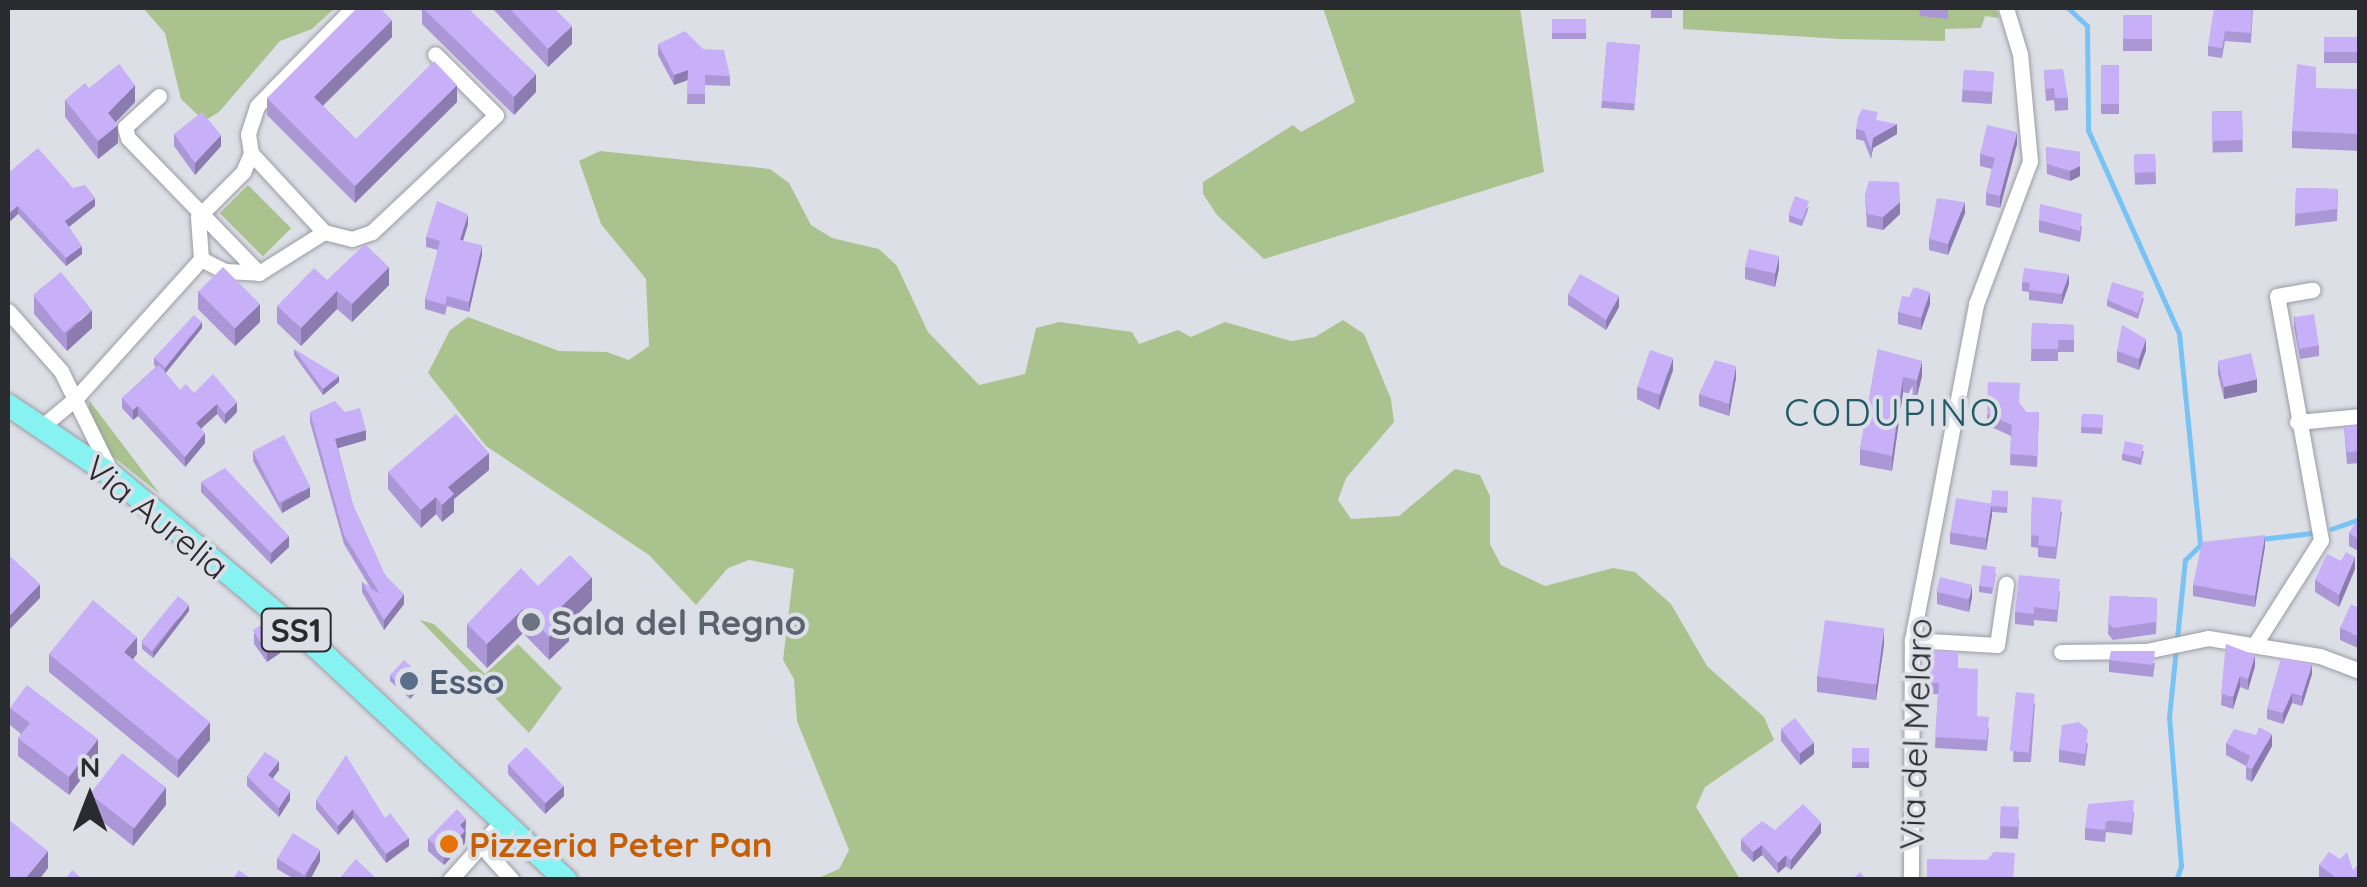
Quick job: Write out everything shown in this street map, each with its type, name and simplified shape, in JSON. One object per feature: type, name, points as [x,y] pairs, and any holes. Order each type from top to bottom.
[{"type":"main road","name":"Via Aurelia","points":[[8,405],[114,476],[400,720],[566,880]]},
{"type":"street","points":[[40,428],[76,398],[201,259],[198,217],[243,172],[251,153],[248,134],[257,106],[354,8]]},
{"type":"street","name":"Via del Melaro","points":[[1911,880],[1912,640],[1976,304],[2030,161],[2020,54],[2006,8]]},
{"type":"street","points":[[251,153],[324,232],[352,239],[372,232],[496,115],[436,54]]},
{"type":"street","points":[[159,96],[125,127],[128,138],[198,217],[260,273]]},
{"type":"street","points":[[201,259],[225,271],[260,273],[324,232]]},
{"type":"street","points":[[2255,644],[2321,540],[2277,296],[2312,290]]},
{"type":"street","points":[[8,312],[76,398],[89,437],[114,476]]},
{"type":"street","points":[[2297,422],[2360,416]]},
{"type":"street","points":[[1912,640],[1996,645],[2006,584]]},
{"type":"street","points":[[2061,652],[2168,650],[2201,638],[2255,644],[2360,671]]},
{"type":"street","points":[[450,880],[504,818]]},
{"type":"street","points":[[482,845],[512,880]]},
{"type":"green space","points":[[143,8],[335,8],[312,29],[280,41],[219,112],[204,121],[181,99],[165,33]]},
{"type":"green space","points":[[1323,8],[1520,8],[1544,172],[1264,259],[1217,215],[1203,194],[1203,182],[1293,125],[1301,132],[1355,102]]},
{"type":"green space","points":[[1683,8],[1996,8],[1999,18],[1985,16],[1981,28],[1945,29],[1945,41],[1839,39],[1683,29]]},
{"type":"green space","points":[[600,151],[770,169],[789,183],[811,225],[832,238],[879,249],[897,266],[928,332],[979,385],[1025,374],[1036,328],[1059,322],[1132,332],[1139,344],[1178,330],[1191,337],[1225,322],[1291,341],[1315,337],[1343,320],[1364,334],[1391,399],[1394,422],[1346,478],[1338,500],[1351,519],[1399,516],[1455,469],[1480,475],[1490,496],[1490,544],[1501,565],[1545,586],[1613,568],[1635,572],[1671,604],[1707,666],[1764,717],[1774,740],[1705,787],[1696,807],[1740,879],[816,879],[839,869],[849,850],[797,721],[794,679],[783,660],[794,569],[749,560],[728,568],[696,605],[649,555],[486,446],[428,373],[450,330],[468,317],[559,351],[607,352],[629,360],[649,346],[646,279],[601,224],[579,161]]},
{"type":"green space","points":[[248,185],[291,228],[263,256],[220,213]]},
{"type":"green space","points":[[89,400],[160,494],[106,451],[88,419]]},
{"type":"green space","points":[[420,620],[434,624],[485,674],[518,644],[562,688],[529,733]]},
{"type":"building","points":[[357,8],[380,8],[392,20],[314,97],[356,139],[434,61],[457,85],[355,186],[267,98]]},
{"type":"building","points":[[423,8],[468,8],[536,74],[514,97]]},
{"type":"building","points":[[509,8],[554,8],[572,26],[548,49]]},
{"type":"building","points":[[2214,8],[2252,8],[2251,33],[2225,31],[2222,48],[2208,46]]},
{"type":"building","points":[[2123,15],[2152,15],[2152,39],[2123,39]]},
{"type":"building","points":[[1552,19],[1586,19],[1586,33],[1552,33]]},
{"type":"building","points":[[685,31],[703,49],[724,50],[730,76],[705,75],[705,94],[687,94],[688,70],[674,75],[658,44]]},
{"type":"building","points":[[2324,37],[2360,37],[2360,52],[2324,52]]},
{"type":"building","points":[[1607,42],[1640,45],[1635,104],[1602,101]]},
{"type":"building","points":[[119,64],[135,85],[108,113],[118,125],[98,141],[65,100],[85,83],[89,88]]},
{"type":"building","points":[[2297,64],[2316,67],[2316,88],[2357,89],[2360,134],[2292,131]]},
{"type":"building","points":[[2101,65],[2119,65],[2119,104],[2101,104]]},
{"type":"building","points":[[2063,69],[2068,98],[2055,98],[2054,88],[2046,89],[2044,70]]},
{"type":"building","points":[[1964,70],[1994,72],[1993,92],[1963,90]]},
{"type":"building","points":[[1862,109],[1878,112],[1876,120],[1897,124],[1873,138],[1871,149],[1864,131],[1856,129]]},
{"type":"building","points":[[2242,111],[2243,140],[2213,141],[2212,112]]},
{"type":"building","points":[[202,112],[221,135],[195,163],[174,134]]},
{"type":"building","points":[[1987,125],[2017,132],[2000,196],[1986,193],[1995,158],[1980,154]]},
{"type":"building","points":[[2046,147],[2080,152],[2080,166],[2070,171],[2047,164]]},
{"type":"building","points":[[38,148],[73,188],[85,185],[95,198],[65,221],[82,246],[66,258],[18,206],[8,214],[8,173]]},
{"type":"building","points":[[2155,154],[2156,172],[2135,173],[2134,155]]},
{"type":"building","points":[[1869,181],[1899,182],[1900,202],[1883,217],[1867,214],[1865,194]]},
{"type":"building","points":[[2296,188],[2338,189],[2337,209],[2295,214]]},
{"type":"building","points":[[1795,196],[1809,201],[1802,220],[1788,215]]},
{"type":"building","points":[[1937,198],[1965,202],[1948,244],[1929,239]]},
{"type":"building","points":[[437,201],[468,214],[460,240],[482,245],[469,302],[447,296],[445,305],[425,299],[440,241],[426,237]]},
{"type":"building","points":[[2040,204],[2082,214],[2080,231],[2039,220]]},
{"type":"building","points":[[365,244],[389,267],[352,304],[337,291],[301,328],[277,306],[314,268],[327,280]]},
{"type":"building","points":[[1749,249],[1779,256],[1775,274],[1745,267]]},
{"type":"building","points":[[223,267],[260,304],[235,329],[198,292]]},
{"type":"building","points":[[2024,268],[2069,274],[2062,294],[2029,290],[2030,282],[2022,282]]},
{"type":"building","points":[[61,272],[92,310],[64,333],[33,295]]},
{"type":"building","points":[[1580,274],[1619,296],[1606,320],[1568,294]]},
{"type":"building","points":[[2112,282],[2144,292],[2138,313],[2107,300]]},
{"type":"building","points":[[1914,287],[1930,292],[1921,318],[1898,312],[1902,296],[1909,297]]},
{"type":"building","points":[[2314,314],[2319,346],[2299,349],[2294,317]]},
{"type":"building","points":[[194,315],[202,322],[165,368],[154,358]]},
{"type":"building","points":[[2032,323],[2074,325],[2074,340],[2058,340],[2058,349],[2031,349]]},
{"type":"building","points":[[2122,325],[2146,339],[2139,359],[2117,351]]},
{"type":"building","points":[[294,349],[339,376],[323,389]]},
{"type":"building","points":[[1878,349],[1922,361],[1917,380],[1903,377],[1892,456],[1860,449]]},
{"type":"building","points":[[1650,350],[1673,358],[1660,395],[1637,387]]},
{"type":"building","points":[[2251,353],[2257,379],[2224,387],[2218,361]]},
{"type":"building","points":[[1715,360],[1736,366],[1729,404],[1699,394]]},
{"type":"building","points":[[159,365],[180,390],[186,384],[194,393],[213,374],[237,402],[225,414],[217,404],[196,423],[205,433],[185,457],[138,406],[133,410],[122,398]]},
{"type":"building","points":[[1988,382],[2020,383],[2019,402],[2026,412],[2039,412],[2037,456],[2010,454],[2012,425],[1987,414]]},
{"type":"building","points":[[335,401],[345,412],[360,408],[366,430],[335,439],[353,505],[385,575],[404,594],[384,620],[362,582],[380,594],[344,535],[310,412]]},
{"type":"building","points":[[456,414],[489,453],[448,487],[454,494],[442,505],[436,497],[421,510],[388,472]]},
{"type":"building","points":[[2082,414],[2103,415],[2102,428],[2081,427]]},
{"type":"building","points":[[2360,425],[2360,451],[2347,452],[2344,427]]},
{"type":"building","points":[[284,435],[310,487],[279,503],[253,451]]},
{"type":"building","points":[[2125,441],[2144,445],[2141,458],[2122,454]]},
{"type":"building","points":[[225,468],[289,536],[271,553],[201,482]]},
{"type":"building","points":[[1992,490],[2008,491],[2007,507],[1991,506]]},
{"type":"building","points":[[2032,497],[2062,500],[2056,547],[2038,545],[2039,536],[2031,535]]},
{"type":"building","points":[[1956,498],[1992,504],[1986,538],[1951,533]]},
{"type":"building","points":[[2360,517],[2360,540],[2349,533]]},
{"type":"building","points":[[2265,535],[2255,596],[2193,585],[2202,542]]},
{"type":"building","points":[[2346,552],[2355,557],[2339,595],[2315,580],[2327,554],[2341,561]]},
{"type":"building","points":[[8,554],[40,584],[8,617]]},
{"type":"building","points":[[570,555],[592,577],[560,608],[569,618],[549,637],[523,609],[487,644],[467,624],[521,568],[538,586]]},
{"type":"building","points":[[1982,565],[1996,567],[1993,588],[1979,586]]},
{"type":"building","points":[[2019,575],[2060,579],[2057,610],[2034,607],[2034,614],[2015,612]]},
{"type":"building","points":[[1940,577],[1972,585],[1968,600],[1936,592]]},
{"type":"building","points":[[178,596],[189,605],[152,651],[141,642]]},
{"type":"building","points":[[2110,596],[2157,598],[2156,622],[2113,628],[2108,622]]},
{"type":"building","points":[[93,600],[137,637],[124,652],[210,722],[178,760],[49,654]]},
{"type":"building","points":[[2351,604],[2360,608],[2360,637],[2340,628]]},
{"type":"building","points":[[1825,620],[1884,628],[1876,685],[1817,676]]},
{"type":"building","points":[[267,621],[280,641],[266,650],[253,630]]},
{"type":"building","points":[[2226,644],[2255,655],[2248,679],[2240,676],[2233,697],[2221,694]]},
{"type":"building","points":[[1927,651],[1958,652],[1958,668],[1978,669],[1977,716],[1989,717],[1987,740],[1935,737],[1939,683],[1926,683]]},
{"type":"building","points":[[2111,651],[2155,651],[2153,665],[2109,660]]},
{"type":"building","points":[[2281,658],[2312,664],[2302,696],[2292,693],[2283,713],[2267,709]]},
{"type":"building","points":[[404,660],[423,678],[409,693],[390,675]]},
{"type":"building","points":[[27,685],[98,739],[69,777],[18,738],[30,723],[10,708]]},
{"type":"building","points":[[2016,692],[2035,694],[2029,753],[2010,751]]},
{"type":"building","points":[[1795,718],[1814,742],[1800,754],[1781,729]]},
{"type":"building","points":[[2079,722],[2088,730],[2085,754],[2059,750],[2062,725]]},
{"type":"building","points":[[2259,727],[2272,734],[2252,769],[2246,767],[2250,756],[2226,743],[2234,729],[2256,735]]},
{"type":"building","points":[[526,747],[564,786],[546,803],[508,764]]},
{"type":"building","points":[[1852,748],[1869,748],[1869,762],[1852,762]]},
{"type":"building","points":[[265,752],[279,761],[268,775],[290,791],[279,808],[247,776]]},
{"type":"building","points":[[122,753],[166,787],[134,828],[90,794]]},
{"type":"building","points":[[346,755],[385,818],[390,813],[409,838],[386,854],[353,809],[338,826],[316,800]]},
{"type":"building","points":[[2134,800],[2132,823],[2106,820],[2105,830],[2085,828],[2088,804]]},
{"type":"building","points":[[1803,804],[1821,822],[1791,860],[1786,855],[1778,863],[1762,845],[1753,852],[1741,839],[1762,821],[1775,830]]},
{"type":"building","points":[[2001,806],[2019,807],[2018,827],[2000,826]]},
{"type":"building","points":[[457,809],[466,819],[460,825],[465,831],[444,853],[428,839]]},
{"type":"building","points":[[8,819],[48,851],[24,880],[8,880]]},
{"type":"building","points":[[293,833],[320,850],[304,875],[277,858]]},
{"type":"building","points":[[1994,852],[2015,853],[2015,880],[1927,880],[1927,859],[1987,860]]},
{"type":"building","points":[[2329,852],[2340,859],[2347,852],[2353,870],[2360,863],[2360,880],[2339,880],[2319,865]]},
{"type":"building","points":[[356,859],[377,879],[377,880],[338,880]]},
{"type":"building","points":[[72,870],[84,880],[65,880]]},
{"type":"building","points":[[239,870],[252,880],[232,880]]},
{"type":"waterway","points":[[2068,8],[2087,26],[2088,130],[2179,333],[2200,545]]},
{"type":"waterway","points":[[2331,529],[2360,519]]},
{"type":"waterway","points":[[2261,539],[2312,533]]},
{"type":"waterway","points":[[2176,880],[2181,866],[2169,717],[2185,560],[2200,545]]},
{"type":"place","name":"Sala del Regno","points":[[531,622]]},
{"type":"place","name":"Esso","points":[[409,681]]},
{"type":"place","name":"Pizzeria Peter Pan","points":[[449,844]]},
{"type":"district","name":"CODUPINO","points":[[1893,413]]}]
